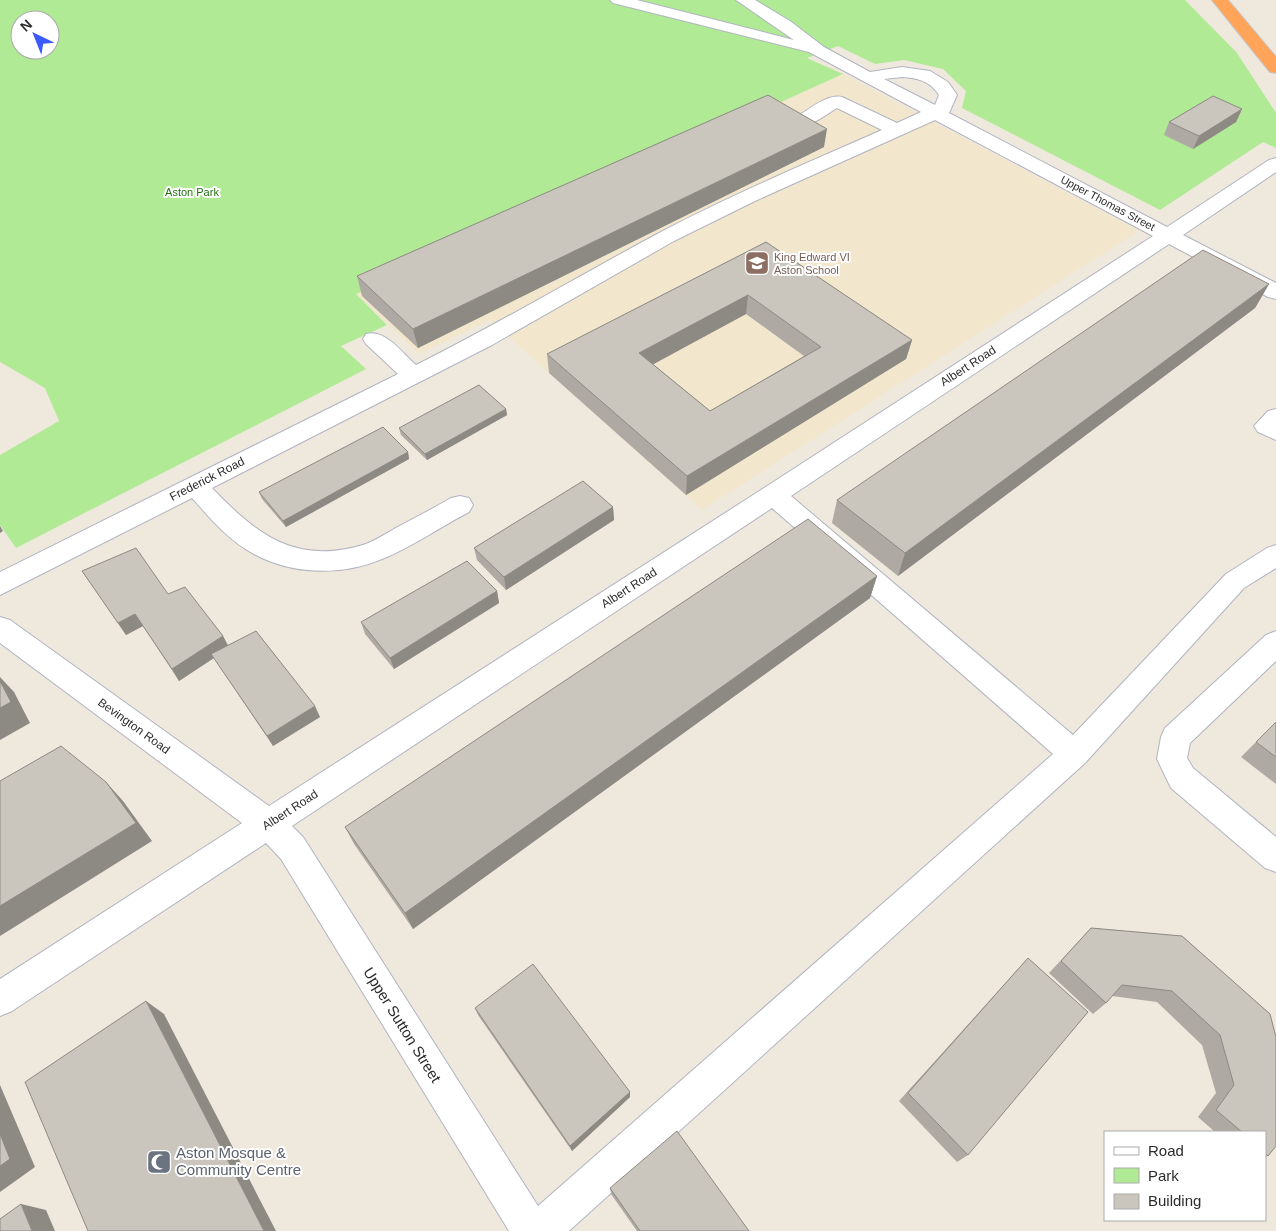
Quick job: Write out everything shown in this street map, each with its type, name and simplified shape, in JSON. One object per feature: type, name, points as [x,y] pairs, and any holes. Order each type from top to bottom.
[{"type":"highway","points":[[1220,0],[1276,68]]},
{"type":"street","points":[[618,0],[818,51]]},
{"type":"street","points":[[744,0],[784,24],[818,51]]},
{"type":"street","name":"Upper Thomas Street","points":[[818,51],[1276,292]]},
{"type":"street","points":[[869,77],[897,71],[928,75],[943,85],[948,95],[939,113]]},
{"type":"street","points":[[804,120],[836,101],[896,130]]},
{"type":"street","name":"Frederick Road","points":[[0,584],[484,340],[667,237],[748,197],[896,130],[939,113]]},
{"type":"street","name":"Albert Road","points":[[0,999],[1168,235],[1267,181],[1276,164]]},
{"type":"street","points":[[374,338],[414,376]]},
{"type":"street","points":[[1276,417],[1266,426],[1276,432]]},
{"type":"street","points":[[194,485],[229,522],[263,547],[313,562],[339,560],[374,552],[460,505]]},
{"type":"street","points":[[773,495],[1074,754]]},
{"type":"street","points":[[540,1231],[1074,754],[1235,581],[1276,555]]},
{"type":"street","name":"Bevington Road","points":[[0,628],[268,824]]},
{"type":"street","points":[[1276,642],[1176,737],[1172,759],[1182,778],[1276,857]]},
{"type":"street","name":"Upper Sutton Street","points":[[268,824],[292,848],[531,1231]]},
{"type":"shaded area","name":"King Edward VI Aston School","points":[[843,74],[1139,231],[702,510],[490,320],[419,354],[356,294]]},
{"type":"green space","name":"Aston Park","points":[[0,0],[1185,0],[1237,53],[1276,113],[1276,148],[1263,142],[1160,210],[962,108],[966,91],[943,69],[904,60],[875,64],[838,46],[807,58],[843,74],[356,294],[387,325],[341,346],[366,369],[16,548],[0,525],[0,455],[59,421],[45,388],[0,362]]},
{"type":"building","points":[[768,95],[827,129],[413,329],[357,276]]},
{"type":"building","points":[[1213,96],[1242,109],[1199,136],[1169,122]]},
{"type":"building","points":[[766,242],[912,340],[687,476],[547,354]],"holes":[[[748,295],[821,347],[710,411],[639,353]]]},
{"type":"building","points":[[1203,250],[1269,284],[905,553],[837,500]]},
{"type":"building","points":[[479,385],[506,409],[425,454],[399,428]]},
{"type":"building","points":[[383,427],[408,452],[283,521],[259,492]]},
{"type":"building","points":[[583,481],[613,507],[504,577],[474,548]]},
{"type":"building","points":[[808,519],[877,576],[405,913],[345,827]]},
{"type":"building","points":[[136,548],[168,594],[185,587],[223,636],[172,669],[135,614],[118,623],[82,571]]},
{"type":"building","points":[[467,561],[497,591],[390,658],[361,622]]},
{"type":"building","points":[[256,631],[315,706],[267,736],[211,654]]},
{"type":"building","points":[[0,681],[11,702],[0,708]]},
{"type":"building","points":[[1276,722],[1276,757],[1256,742]]},
{"type":"building","points":[[61,746],[106,782],[136,823],[0,906],[0,781]]},
{"type":"building","points":[[1091,928],[1182,936],[1270,1014],[1276,1037],[1276,1146],[1268,1156],[1266,1154],[1266,1131],[1241,1131],[1216,1110],[1234,1085],[1220,1035],[1172,991],[1122,985],[1106,1003],[1061,961]]},
{"type":"building","points":[[1028,958],[1088,1012],[968,1155],[908,1093]]},
{"type":"building","points":[[533,964],[630,1092],[570,1146],[475,1008]]},
{"type":"building","name":"Aston Mosque & Community Centre","points":[[146,1001],[264,1231],[88,1231],[25,1082]]},
{"type":"building","points":[[677,1131],[749,1231],[640,1231],[610,1188]]},
{"type":"building","points":[[0,1134],[10,1159],[0,1166]]},
{"type":"building","points":[[21,1204],[32,1231],[0,1231],[0,1219]]},
{"type":"place","name":"King Edward VI Aston School","points":[[757,263]]},
{"type":"place","name":"Aston Mosque & Community Centre","points":[[159,1162]]}]
